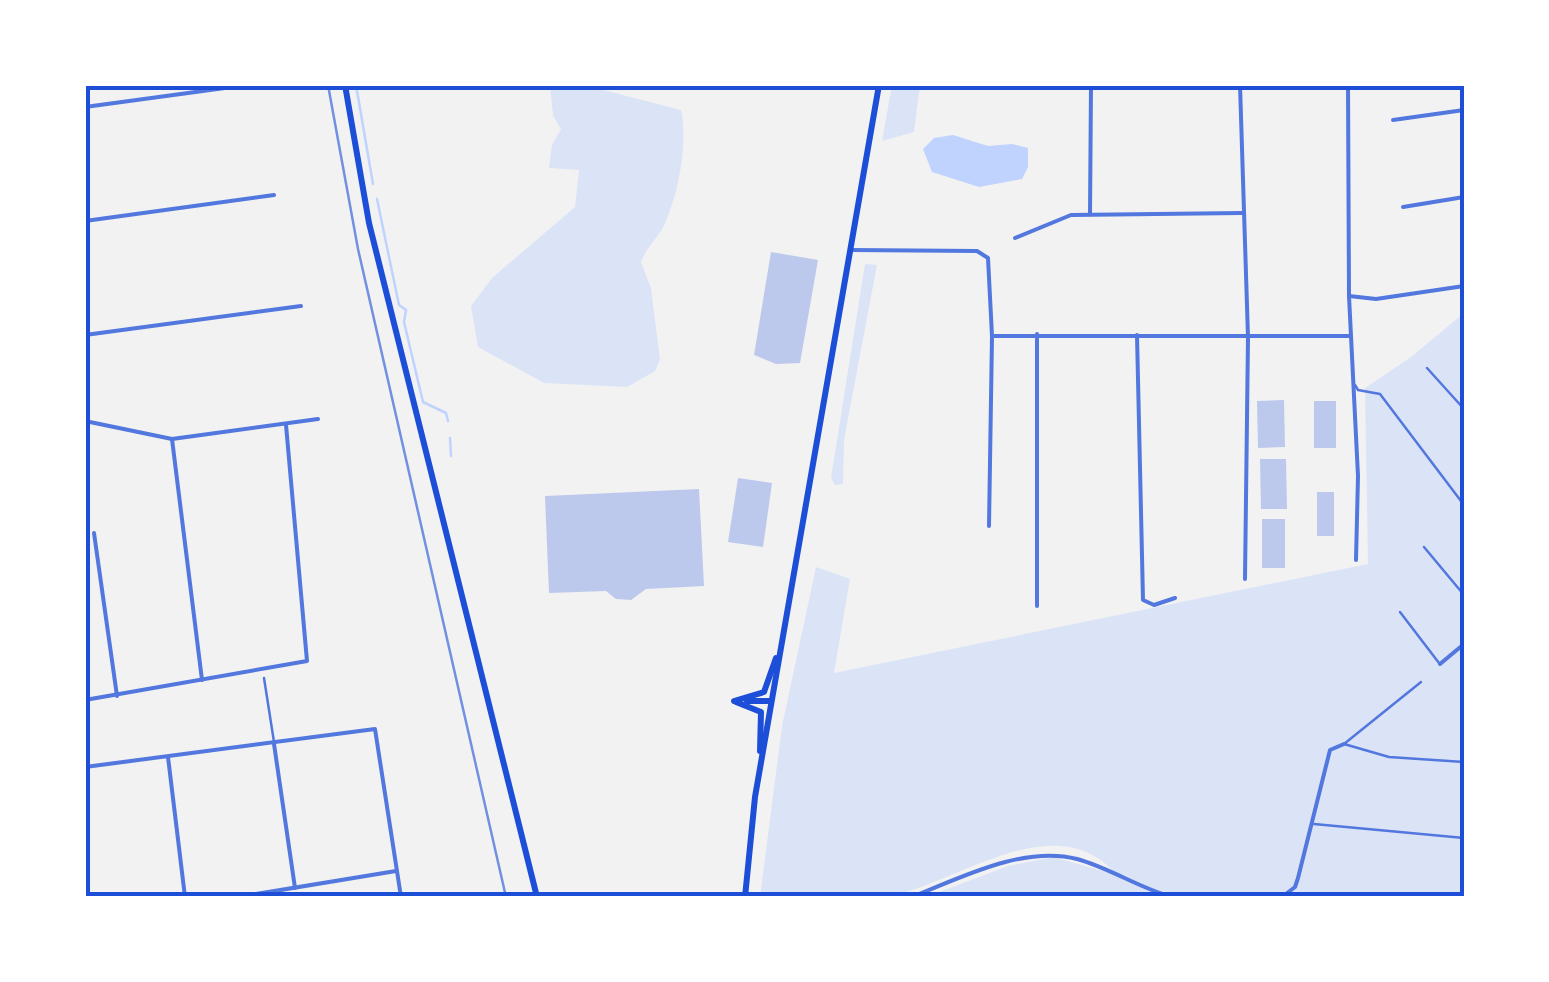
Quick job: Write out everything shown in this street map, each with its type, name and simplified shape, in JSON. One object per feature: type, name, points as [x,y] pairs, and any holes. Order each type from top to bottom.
[{"type":"main road","points":[[345,85],[369,223],[536,897]]},
{"type":"main road","points":[[745,897],[761,759],[879,85]]},
{"type":"main road","points":[[732,701],[764,692],[782,643]]},
{"type":"main road","points":[[732,701],[771,701]]},
{"type":"main road","points":[[732,701],[761,712],[761,759]]},
{"type":"street","points":[[85,107],[247,85]]},
{"type":"street","points":[[1090,214],[1091,85]]},
{"type":"street","points":[[1240,85],[1248,337],[1245,579]]},
{"type":"street","points":[[1348,85],[1356,560]]},
{"type":"street","points":[[1394,120],[1464,110]]},
{"type":"street","points":[[85,221],[274,195]]},
{"type":"street","points":[[1403,207],[1464,197]]},
{"type":"street","points":[[1015,238],[1070,214],[1242,213]]},
{"type":"street","points":[[851,250],[983,252],[988,258],[992,336],[989,526]]},
{"type":"street","points":[[1350,296],[1376,300],[1464,286]]},
{"type":"street","points":[[85,335],[300,306]]},
{"type":"street","points":[[1037,334],[1037,606]]},
{"type":"street","points":[[1136,335],[1143,600],[1154,605],[1174,598]]},
{"type":"street","points":[[992,336],[1351,336]]},
{"type":"street","points":[[85,421],[172,438],[318,419]]},
{"type":"street","points":[[85,700],[307,661],[286,425]]},
{"type":"street","points":[[172,438],[202,680]]},
{"type":"street","points":[[94,533],[116,696]]},
{"type":"street","points":[[1440,664],[1464,644]]},
{"type":"street","points":[[85,767],[375,729],[392,813],[401,897]]},
{"type":"street","points":[[274,744],[294,888]]},
{"type":"street","points":[[1282,897],[1295,887],[1322,767],[1330,750],[1344,744]]},
{"type":"street","points":[[168,758],[186,897]]},
{"type":"street","points":[[912,897],[986,869],[1054,856],[1090,864],[1172,897]]},
{"type":"street","points":[[238,897],[396,871]]},
{"type":"lane","points":[[1427,368],[1464,409]]},
{"type":"lane","points":[[1355,385],[1358,390],[1380,394],[1464,505]]},
{"type":"lane","points":[[1424,547],[1464,595]]},
{"type":"lane","points":[[1400,612],[1440,664]]},
{"type":"lane","points":[[264,678],[274,744]]},
{"type":"lane","points":[[1344,744],[1421,682]]},
{"type":"lane","points":[[1344,744],[1388,757],[1464,762]]},
{"type":"lane","points":[[1312,824],[1464,838]]},
{"type":"shaded area","points":[[584,85],[681,110],[683,123],[683,151],[675,195],[664,226],[641,262],[651,288],[660,360],[655,371],[627,387],[544,383],[478,347],[471,306],[492,278],[575,207],[579,170],[549,168],[552,145],[561,129],[553,116],[550,86]]},
{"type":"shaded area","points":[[892,85],[920,85],[914,132],[882,141]]},
{"type":"shaded area","points":[[865,264],[877,265],[844,440],[843,484],[835,485],[831,478]]},
{"type":"shaded area","points":[[1464,313],[1464,897],[1159,897],[1140,891],[1149,897],[926,897],[1008,866],[1053,857],[1117,875],[1092,855],[1064,846],[1034,847],[1003,855],[885,897],[760,897],[782,726],[816,567],[850,579],[834,673],[1368,564],[1365,388],[1411,357]]},
{"type":"water","points":[[953,135],[988,146],[1012,144],[1028,148],[1028,167],[1022,179],[979,187],[932,172],[923,149],[934,138]]},
{"type":"building","points":[[771,252],[818,260],[800,363],[776,364],[754,355]]},
{"type":"building","points":[[1284,400],[1285,447],[1258,448],[1257,401]]},
{"type":"building","points":[[1314,401],[1336,401],[1336,448],[1314,448]]},
{"type":"building","points":[[1260,459],[1286,459],[1287,509],[1261,509]]},
{"type":"building","points":[[738,478],[772,483],[763,547],[728,542]]},
{"type":"building","points":[[699,489],[704,586],[646,589],[631,600],[616,599],[606,591],[549,593],[545,496]]},
{"type":"building","points":[[1317,492],[1334,492],[1334,536],[1317,536]]},
{"type":"building","points":[[1262,519],[1285,519],[1285,568],[1262,568]]},
{"type":"waterway","points":[[356,85],[373,184]]},
{"type":"waterway","points":[[377,199],[399,305],[406,310],[404,322],[423,402],[446,413],[448,421]]},
{"type":"waterway","points":[[450,438],[451,456]]},
{"type":"railway","points":[[328,85],[358,249],[506,897]]}]
